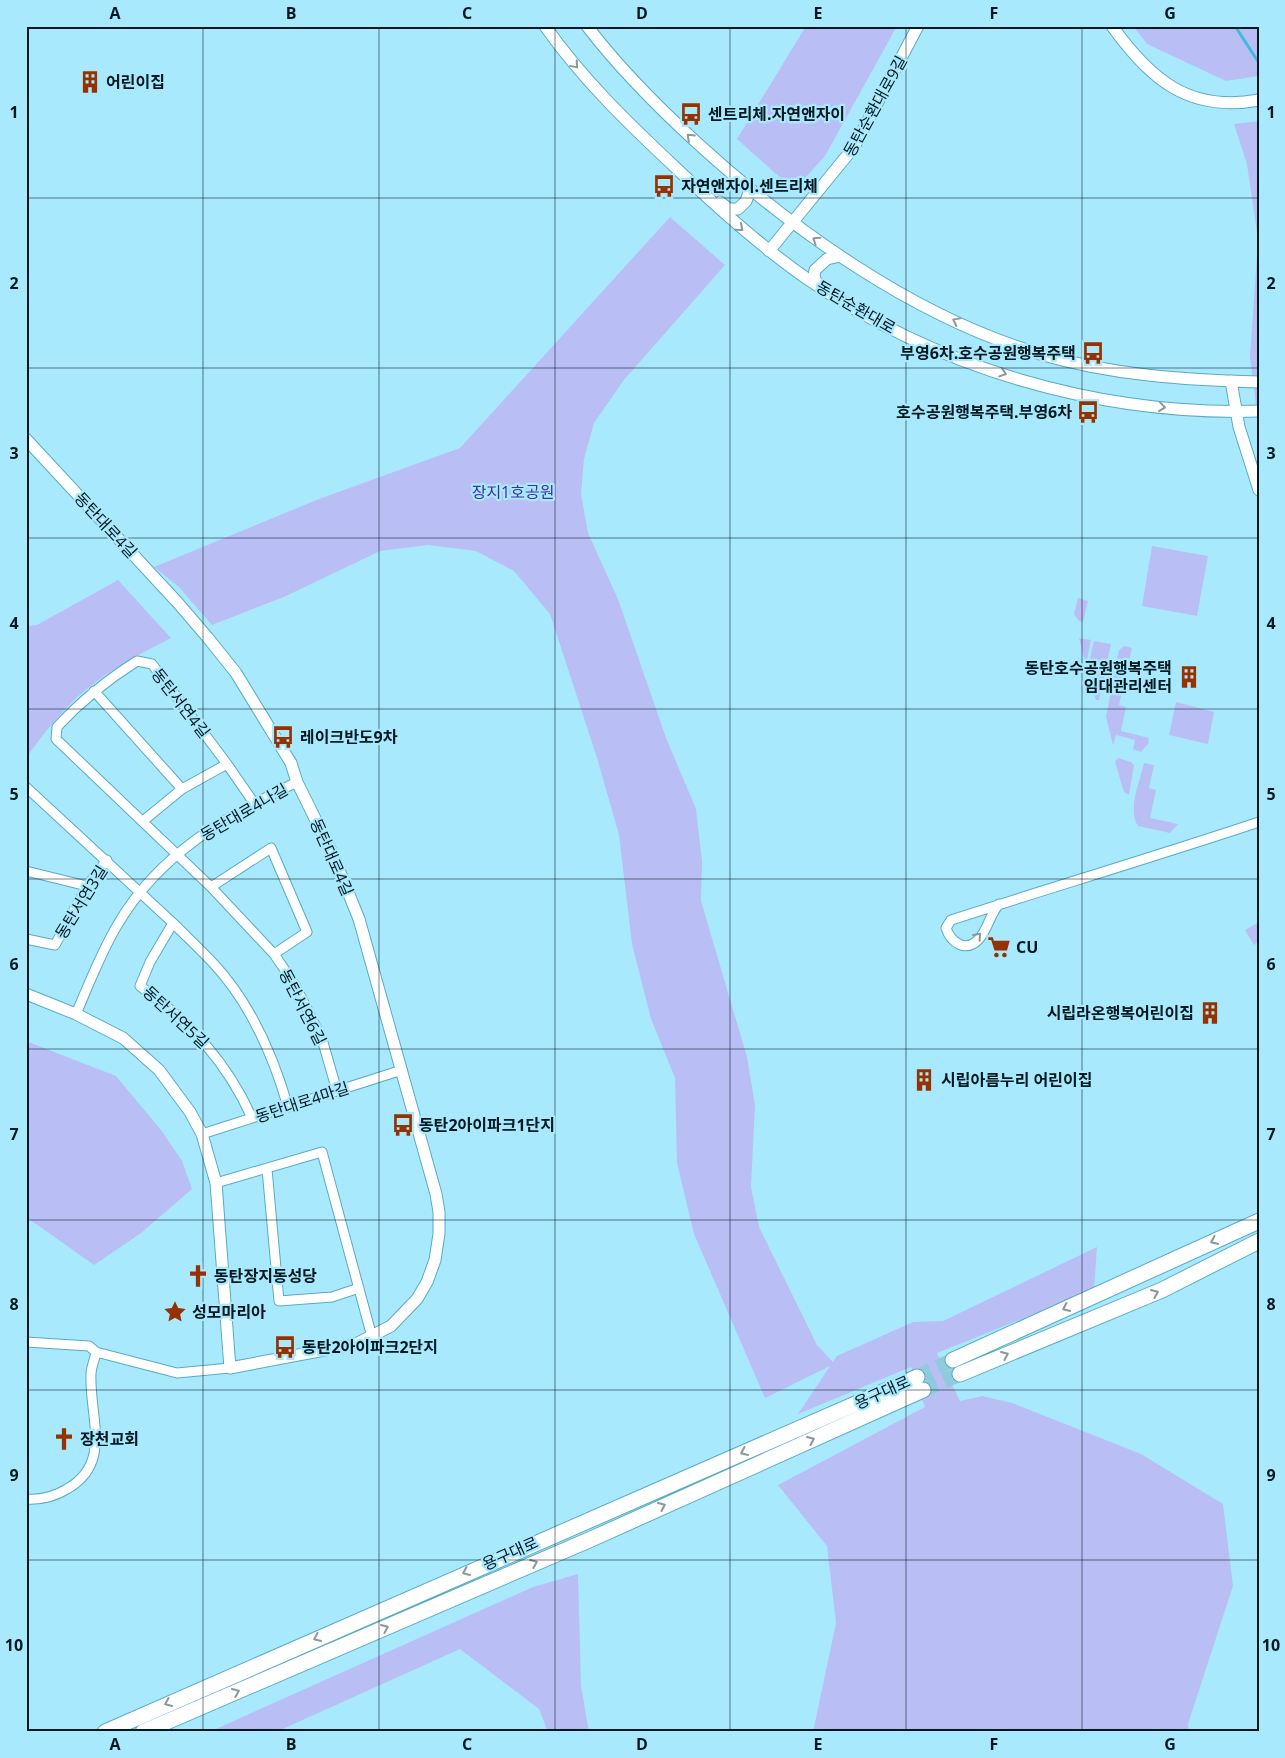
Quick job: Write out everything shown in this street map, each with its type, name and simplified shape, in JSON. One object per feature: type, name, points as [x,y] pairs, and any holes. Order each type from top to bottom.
[{"type":"highway","points":[[953,1360],[1259,1221]]},
{"type":"highway","points":[[960,1374],[1162,1290],[1259,1241]]},
{"type":"highway","name":"용구대로","points":[[105,1732],[610,1509],[920,1384],[589,1540],[143,1732]]},
{"type":"street","name":"동탄순환대로","points":[[545,26],[609,104],[692,183],[768,251],[818,286],[901,333],[949,354],[1001,373],[1075,393],[1128,403],[1182,409],[1235,412],[1259,411]]},
{"type":"street","points":[[587,26],[618,64],[653,101],[750,190],[791,222],[840,256],[891,287],[989,337],[1040,354],[1085,365],[1141,374],[1259,382]]},
{"type":"street","name":"동탄순환대로9길","points":[[768,251],[854,147],[918,26]]},
{"type":"street","points":[[1112,26],[1140,64],[1175,88],[1212,102],[1228,103],[1257,100]]},
{"type":"street","points":[[692,183],[730,209],[738,210],[746,201],[750,190]]},
{"type":"street","points":[[818,286],[814,277],[815,270],[827,259],[840,256]]},
{"type":"street","points":[[1231,381],[1235,412],[1259,490]]},
{"type":"street","name":"동탄대로4길","points":[[26,439],[178,603],[236,673],[287,755],[297,782],[333,855],[359,919],[436,1194],[439,1212],[439,1234],[435,1260],[427,1282],[417,1299],[391,1326],[372,1337],[336,1349],[230,1368]]},
{"type":"street","name":"동탄서연4길","points":[[211,886],[56,739],[57,728],[94,691],[138,661],[152,664],[228,764],[254,803]]},
{"type":"street","points":[[94,691],[182,789]]},
{"type":"street","points":[[143,821],[182,789],[228,764]]},
{"type":"street","name":"동탄대로4나길","points":[[76,1014],[109,940],[140,892],[177,853],[215,825],[297,782]]},
{"type":"street","name":"동탄서연3길","points":[[26,787],[173,923]]},
{"type":"street","points":[[999,904],[992,912],[979,939],[963,946],[953,941],[948,935],[946,928],[951,920],[999,904],[1259,822]]},
{"type":"street","name":"동탄서연6길","points":[[274,954],[306,932],[271,848],[211,886],[274,954],[294,985],[322,1039],[337,1091]]},
{"type":"street","name":"동탄서연3길","points":[[26,939],[54,946],[88,886],[107,860]]},
{"type":"street","points":[[26,871],[88,886]]},
{"type":"street","points":[[173,923],[215,964],[249,1012],[273,1062],[288,1107]]},
{"type":"street","name":"동탄서연5길","points":[[173,923],[150,962],[140,986],[171,1009],[202,1038],[230,1076],[252,1118]]},
{"type":"street","points":[[26,994],[76,1014],[123,1038],[144,1055],[175,1090],[202,1134],[216,1183],[230,1368],[177,1373],[96,1352],[89,1346],[26,1342]]},
{"type":"street","name":"동탄대로4마길","points":[[202,1134],[402,1070]]},
{"type":"street","points":[[216,1183],[322,1152],[372,1337]]},
{"type":"street","points":[[267,1169],[279,1301],[332,1297],[358,1288]]},
{"type":"street","points":[[26,1499],[57,1495],[78,1483],[86,1475],[94,1455],[97,1435],[91,1374],[96,1352]]},
{"type":"green space","points":[[806,26],[897,26],[825,156],[794,190],[737,139]]},
{"type":"green space","points":[[1133,26],[1259,26],[1259,76],[1226,81],[1147,44]]},
{"type":"green space","points":[[1259,121],[1259,430],[1250,357],[1258,240],[1247,164],[1234,124]]},
{"type":"green space","name":"장지1호공원","points":[[670,217],[725,265],[623,381],[594,423],[584,459],[581,494],[588,533],[618,599],[666,738],[696,809],[702,861],[701,901],[747,1057],[755,1105],[751,1187],[759,1227],[817,1345],[833,1362],[837,1356],[913,1322],[943,1321],[1097,1247],[1094,1290],[937,1353],[960,1401],[982,1396],[1012,1403],[1141,1454],[1223,1504],[1233,1586],[1188,1724],[1189,1732],[813,1732],[836,1623],[827,1546],[778,1485],[925,1407],[911,1367],[798,1414],[830,1366],[765,1398],[694,1234],[677,1163],[675,1078],[651,1019],[632,944],[619,835],[597,758],[550,614],[514,571],[476,551],[428,545],[380,551],[286,596],[212,625],[179,587],[154,567],[319,499],[460,448]]},
{"type":"green space","points":[[1152,546],[1208,556],[1197,616],[1142,606]]},
{"type":"green space","points":[[118,580],[171,638],[124,663],[87,689],[59,716],[26,758],[26,626],[37,625]]},
{"type":"green space","points":[[1078,598],[1088,601],[1083,622],[1079,621],[1074,614]]},
{"type":"green space","points":[[1079,638],[1091,640],[1086,665]]},
{"type":"green space","points":[[1094,641],[1111,644],[1099,700],[1096,700],[1087,671]]},
{"type":"green space","points":[[1124,646],[1132,648],[1119,705],[1126,707],[1121,731],[1149,738],[1148,744],[1141,752],[1133,749],[1135,740],[1116,735],[1113,745],[1106,717],[1119,650]]},
{"type":"green space","points":[[1176,702],[1214,712],[1208,744],[1169,735]]},
{"type":"green space","points":[[1118,758],[1131,762],[1134,765],[1129,795],[1124,792],[1115,762]]},
{"type":"green space","points":[[1144,763],[1154,765],[1149,788],[1156,790],[1150,818],[1178,824],[1170,833],[1138,826],[1135,819],[1135,795]]},
{"type":"green space","points":[[1259,922],[1259,941],[1254,945],[1245,930]]},
{"type":"green space","points":[[26,1041],[116,1076],[161,1130],[182,1161],[192,1189],[141,1233],[94,1265],[26,1217]]},
{"type":"green space","points":[[578,1574],[581,1686],[589,1732],[548,1732],[539,1709],[460,1649],[276,1732],[209,1732],[533,1587]]},
{"type":"waterway","points":[[1235,26],[1259,63]]},
{"type":"tunnel","points":[[917,1377],[953,1360]]},
{"type":"tunnel","points":[[923,1390],[960,1374]]},
{"type":"place","name":"어린이집","points":[[90,82]]},
{"type":"place","name":"센트리체.자연앤자이","points":[[691,114]]},
{"type":"place","name":"자연앤자이.센트리체","points":[[664,186]]},
{"type":"place","name":"부영6차.호수공원행복주택","points":[[1093,353]]},
{"type":"place","name":"호수공원행복주택.부영6차","points":[[1088,412]]},
{"type":"place","name":"동탄호수공원행복주택 임대관리센터","points":[[1189,677]]},
{"type":"place","name":"레이크반도9차","points":[[283,737]]},
{"type":"place","name":"CU","points":[[999,947]]},
{"type":"place","name":"시립라온행복어린이집","points":[[1210,1013]]},
{"type":"place","name":"시립아름누리 어린이집","points":[[924,1080]]},
{"type":"place","name":"동탄2아이파크1단지","points":[[403,1125]]},
{"type":"place","name":"동탄장지동성당","points":[[198,1276]]},
{"type":"place","name":"성모마리아","points":[[175,1312]]},
{"type":"place","name":"동탄2아이파크2단지","points":[[285,1347]]},
{"type":"place","name":"장천교회","points":[[64,1439]]}]
